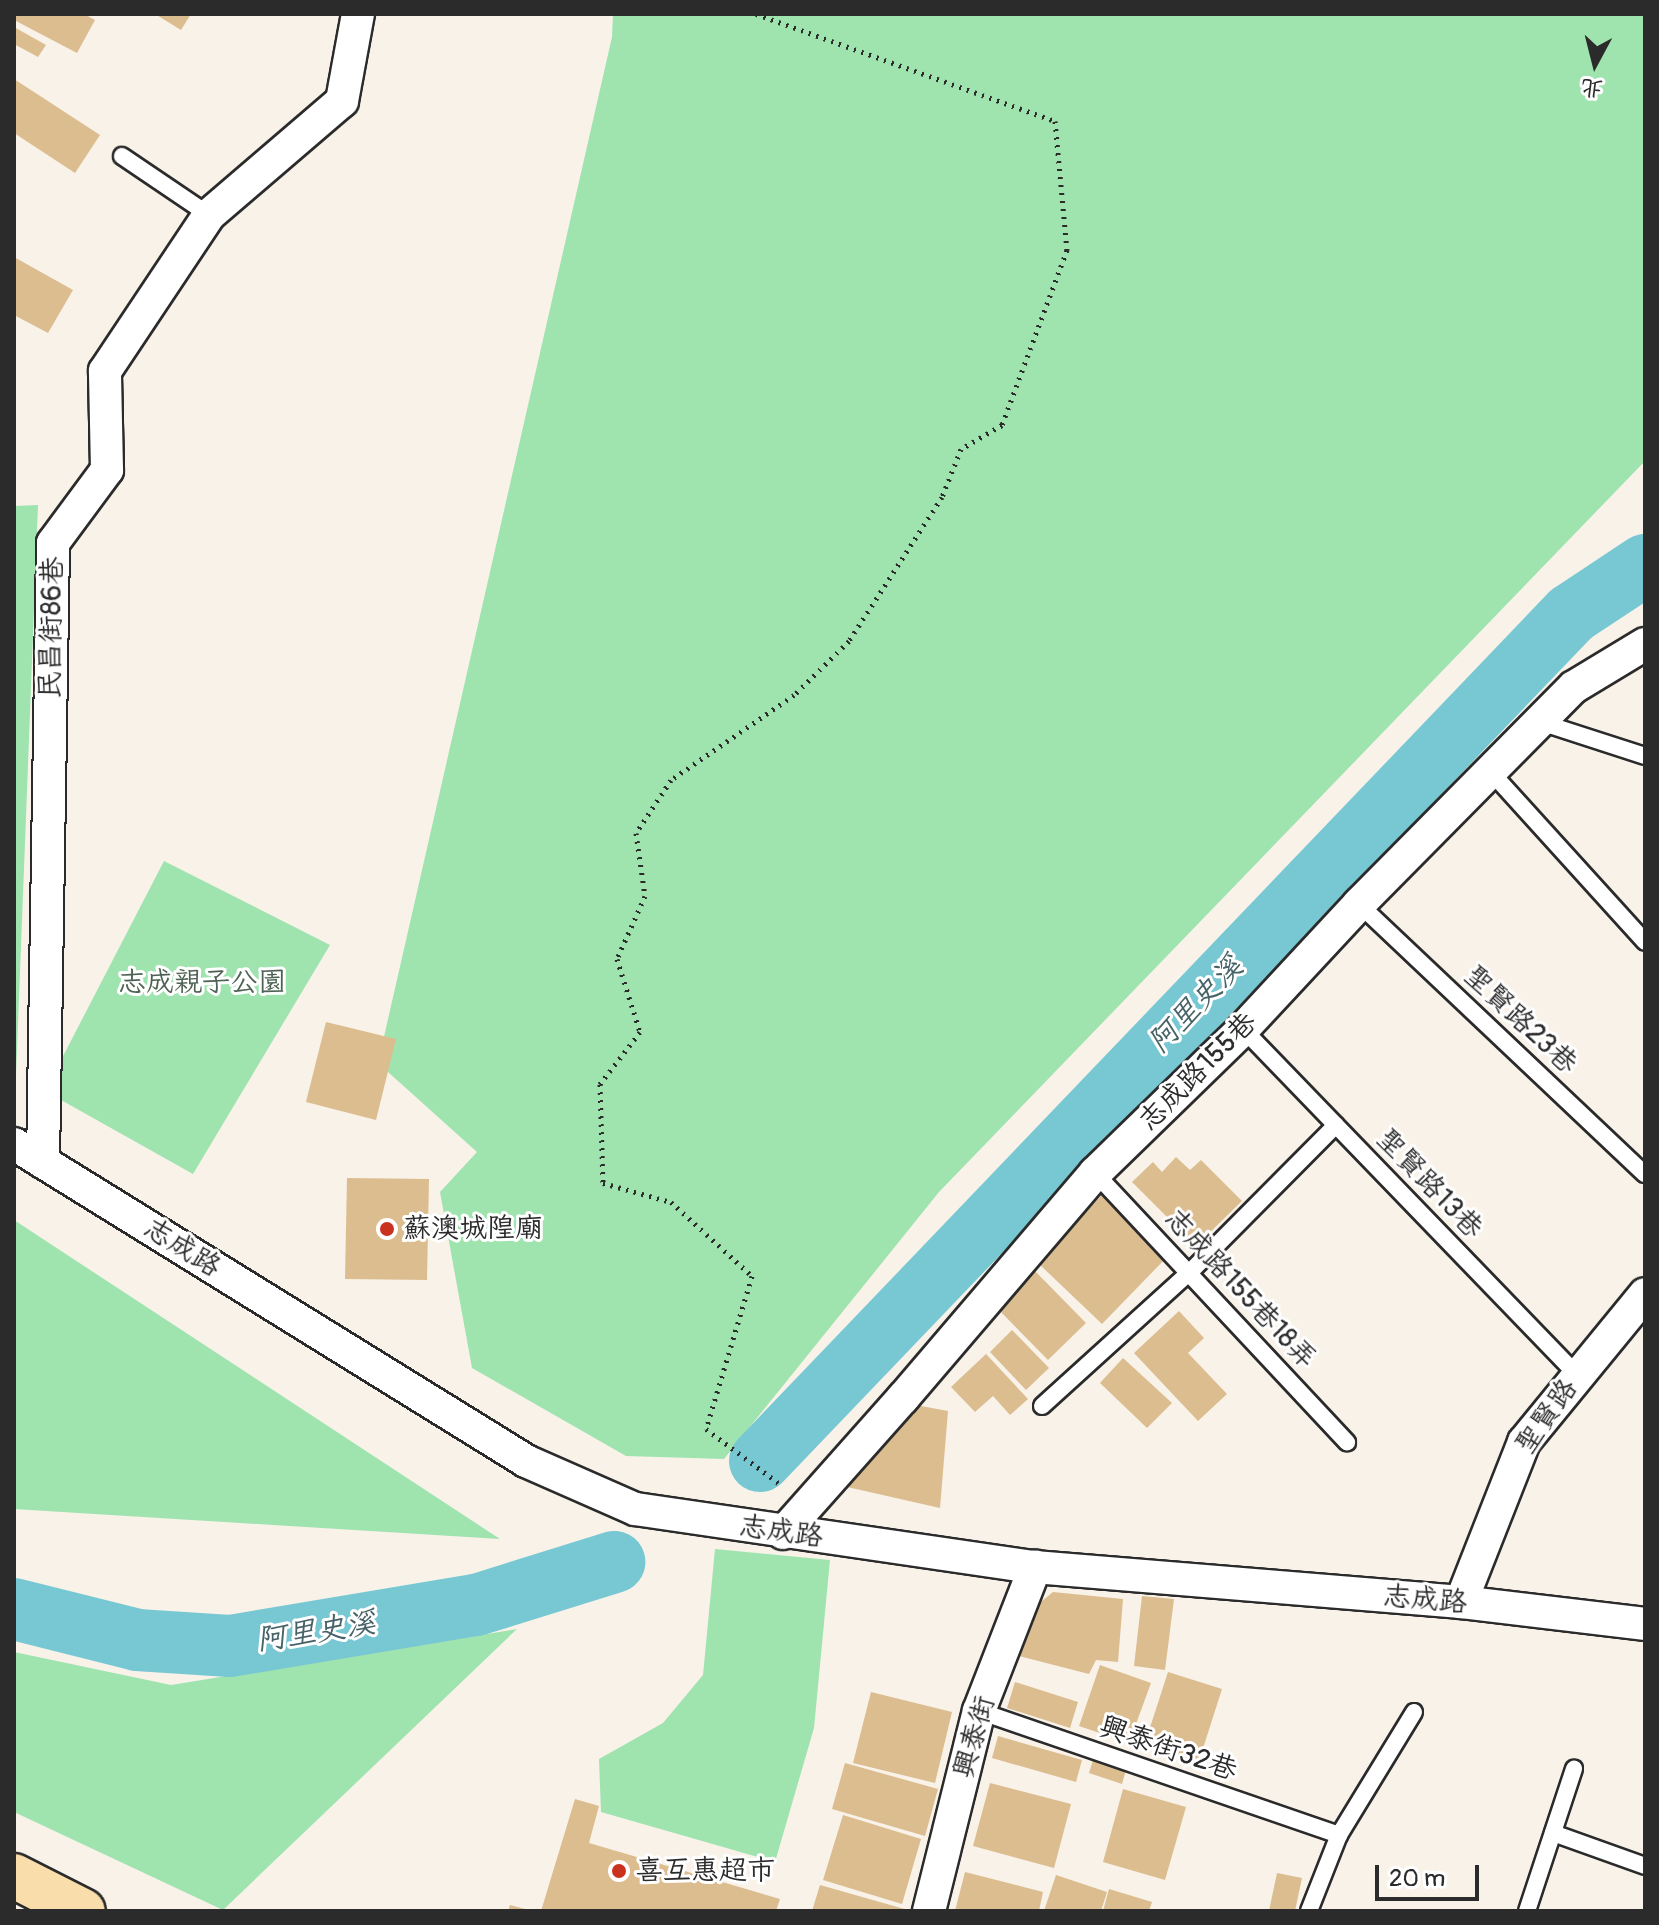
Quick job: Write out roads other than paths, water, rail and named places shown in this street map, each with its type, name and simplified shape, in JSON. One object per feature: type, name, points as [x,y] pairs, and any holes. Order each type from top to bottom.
[{"type":"main road","points":[[14,1876],[83,1911]]},
{"type":"street","name":"民昌街86巷","points":[[43,1162],[53,543],[107,470],[105,371],[209,215],[342,101],[358,14]]},
{"type":"street","name":"志成路155巷","points":[[783,1533],[1095,1173],[1243,1029],[1359,904],[1574,687],[1645,644]]},
{"type":"street","name":"志成路","points":[[14,1144],[526,1461],[635,1509],[783,1533],[1035,1567],[1461,1602],[1645,1624]]},
{"type":"street","name":"聖賢路","points":[[1461,1602],[1524,1442],[1645,1294]]},
{"type":"street","name":"興泰街","points":[[929,1911],[979,1711],[1035,1567]]},
{"type":"lane","points":[[122,156],[209,215]]},
{"type":"lane","points":[[1540,722],[1645,756]]},
{"type":"lane","points":[[1491,772],[1645,942]]},
{"type":"lane","name":"聖賢路23巷","points":[[1359,904],[1645,1174]]},
{"type":"lane","name":"聖賢路13巷","points":[[1243,1029],[1577,1375]]},
{"type":"lane","points":[[1042,1406],[1190,1272],[1336,1125]]},
{"type":"lane","name":"志成路155巷18弄","points":[[1095,1173],[1347,1442]]},
{"type":"lane","name":"興泰街32巷","points":[[979,1711],[1339,1835]]},
{"type":"lane","points":[[1309,1911],[1339,1835],[1414,1712]]},
{"type":"lane","points":[[1527,1911],[1574,1769]]},
{"type":"lane","points":[[1553,1833],[1645,1866]]},
{"type":"waterway","name":"阿里史溪","points":[[760,1461],[1571,614],[1645,565]]},
{"type":"waterway","name":"阿里史溪","points":[[14,1609],[137,1640],[230,1646],[476,1605],[614,1562]]},
{"type":"place","name":"蘇澳城隍廟","points":[[387,1229]]},
{"type":"place","name":"喜互惠超市","points":[[619,1871]]},
{"type":"park label","name":"志成親子公園","points":[[202,983]]}]
